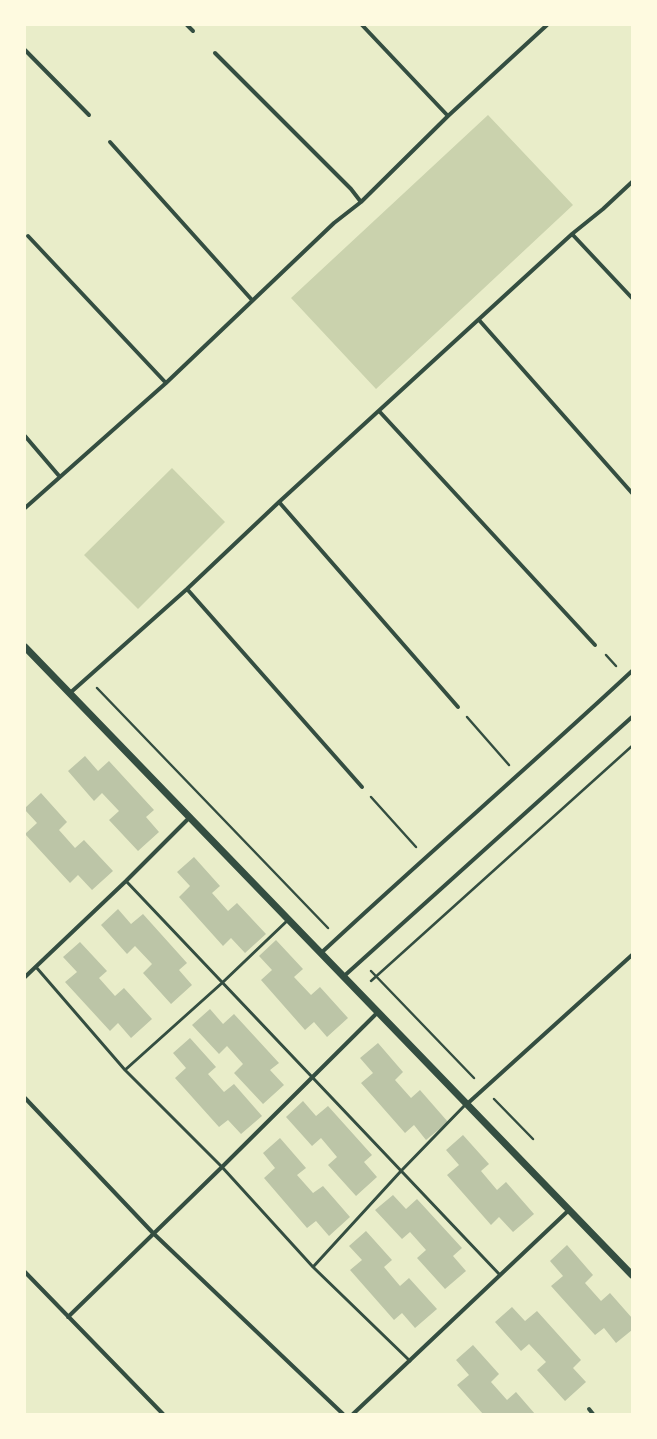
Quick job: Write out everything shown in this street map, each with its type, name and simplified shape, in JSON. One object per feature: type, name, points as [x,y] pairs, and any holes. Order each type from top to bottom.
[{"type":"street","points":[[187,25],[193,31]]},
{"type":"street","points":[[362,25],[448,116]]},
{"type":"street","points":[[25,508],[166,383],[334,223],[361,202],[448,116],[544,26]]},
{"type":"street","points":[[25,50],[89,115]]},
{"type":"street","points":[[215,53],[361,202]]},
{"type":"street","points":[[110,142],[252,300]]},
{"type":"street","points":[[70,693],[187,589],[279,502],[572,234],[603,209],[632,182]]},
{"type":"street","points":[[572,234],[632,298]]},
{"type":"street","points":[[28,236],[166,383]]},
{"type":"street","points":[[479,320],[632,493]]},
{"type":"street","points":[[379,411],[595,645]]},
{"type":"street","points":[[25,436],[60,477]]},
{"type":"street","points":[[279,502],[458,707]]},
{"type":"street","points":[[187,589],[362,787]]},
{"type":"street","points":[[25,647],[188,818],[359,992],[632,1275]]},
{"type":"street","points":[[321,953],[518,776],[632,671]]},
{"type":"street","points":[[343,977],[632,717]]},
{"type":"street","points":[[25,977],[126,881],[188,818]]},
{"type":"street","points":[[467,1104],[632,954]]},
{"type":"street","points":[[68,1317],[378,1012]]},
{"type":"street","points":[[25,1098],[153,1233],[344,1414]]},
{"type":"street","points":[[353,1414],[569,1210]]},
{"type":"street","points":[[25,1272],[163,1414]]},
{"type":"street","points":[[589,1409],[593,1414]]},
{"type":"lane","points":[[126,881],[500,1275]]},
{"type":"lane","points":[[124,1070],[222,983],[288,920]]},
{"type":"lane","points":[[36,967],[124,1070],[222,1167],[313,1267],[410,1361]]},
{"type":"lane","points":[[313,1267],[401,1171],[467,1104]]},
{"type":"path","points":[[595,645],[626,676]]},
{"type":"path","points":[[87,678],[337,938]]},
{"type":"path","points":[[458,707],[518,776]]},
{"type":"path","points":[[359,992],[632,746]]},
{"type":"path","points":[[362,787],[425,858]]},
{"type":"path","points":[[361,961],[533,1139]]},
{"type":"green space","points":[[488,115],[573,205],[376,389],[291,298]]},
{"type":"green space","points":[[172,468],[225,522],[138,609],[84,555]]},
{"type":"building","points":[[85,756],[98,771],[109,761],[154,810],[146,817],[159,832],[138,851],[109,820],[119,811],[102,793],[94,801],[68,771]]},
{"type":"building","points":[[41,793],[67,822],[59,830],[75,848],[84,840],[113,871],[92,890],[78,875],[70,883],[25,834],[37,823],[25,810],[25,808]]},
{"type":"building","points":[[194,857],[220,886],[212,893],[228,911],[237,903],[266,934],[245,953],[231,938],[223,946],[179,897],[190,886],[177,872]]},
{"type":"building","points":[[118,909],[131,924],[143,914],[187,963],[179,970],[192,985],[171,1004],[143,973],[152,964],[135,946],[127,954],[101,925]]},
{"type":"building","points":[[276,940],[303,969],[294,977],[311,995],[320,987],[348,1018],[327,1037],[314,1022],[305,1030],[261,980],[272,970],[259,956]]},
{"type":"building","points":[[80,942],[107,971],[99,978],[115,996],[124,988],[152,1019],[131,1038],[118,1023],[110,1031],[65,982],[77,972],[63,957]]},
{"type":"building","points":[[210,1009],[223,1024],[234,1014],[279,1063],[270,1070],[284,1085],[263,1104],[234,1073],[243,1064],[227,1046],[219,1054],[192,1025]]},
{"type":"building","points":[[190,1038],[216,1067],[208,1074],[224,1092],[234,1084],[262,1116],[241,1134],[228,1120],[219,1127],[175,1078],[186,1068],[173,1053]]},
{"type":"building","points":[[378,1043],[403,1072],[395,1080],[411,1098],[420,1090],[448,1122],[426,1140],[414,1125],[405,1133],[361,1083],[373,1073],[360,1058]]},
{"type":"building","points":[[303,1101],[316,1116],[328,1106],[372,1155],[364,1162],[377,1177],[356,1196],[328,1165],[337,1157],[321,1138],[312,1146],[286,1117]]},
{"type":"building","points":[[463,1135],[489,1164],[481,1171],[497,1190],[506,1182],[534,1214],[513,1232],[499,1217],[491,1225],[447,1175],[459,1165],[446,1150]]},
{"type":"building","points":[[280,1138],[306,1168],[297,1175],[313,1193],[323,1186],[350,1217],[329,1236],[316,1221],[307,1228],[264,1178],[275,1168],[263,1153]]},
{"type":"building","points":[[393,1195],[406,1209],[417,1199],[462,1248],[453,1256],[466,1271],[445,1289],[417,1258],[426,1250],[410,1232],[402,1239],[375,1210]]},
{"type":"building","points":[[366,1231],[392,1260],[384,1267],[400,1286],[409,1278],[437,1309],[415,1328],[402,1313],[394,1320],[350,1270],[362,1260],[349,1246]]},
{"type":"building","points":[[567,1245],[593,1275],[585,1283],[601,1301],[610,1293],[632,1318],[632,1330],[616,1343],[604,1328],[595,1335],[551,1286],[563,1276],[550,1261]]},
{"type":"building","points":[[512,1307],[525,1321],[537,1311],[581,1360],[573,1368],[586,1382],[565,1401],[537,1370],[546,1362],[529,1344],[521,1351],[495,1322]]},
{"type":"building","points":[[473,1345],[499,1374],[491,1382],[507,1400],[516,1392],[535,1414],[483,1414],[457,1385],[469,1375],[456,1360]]}]
